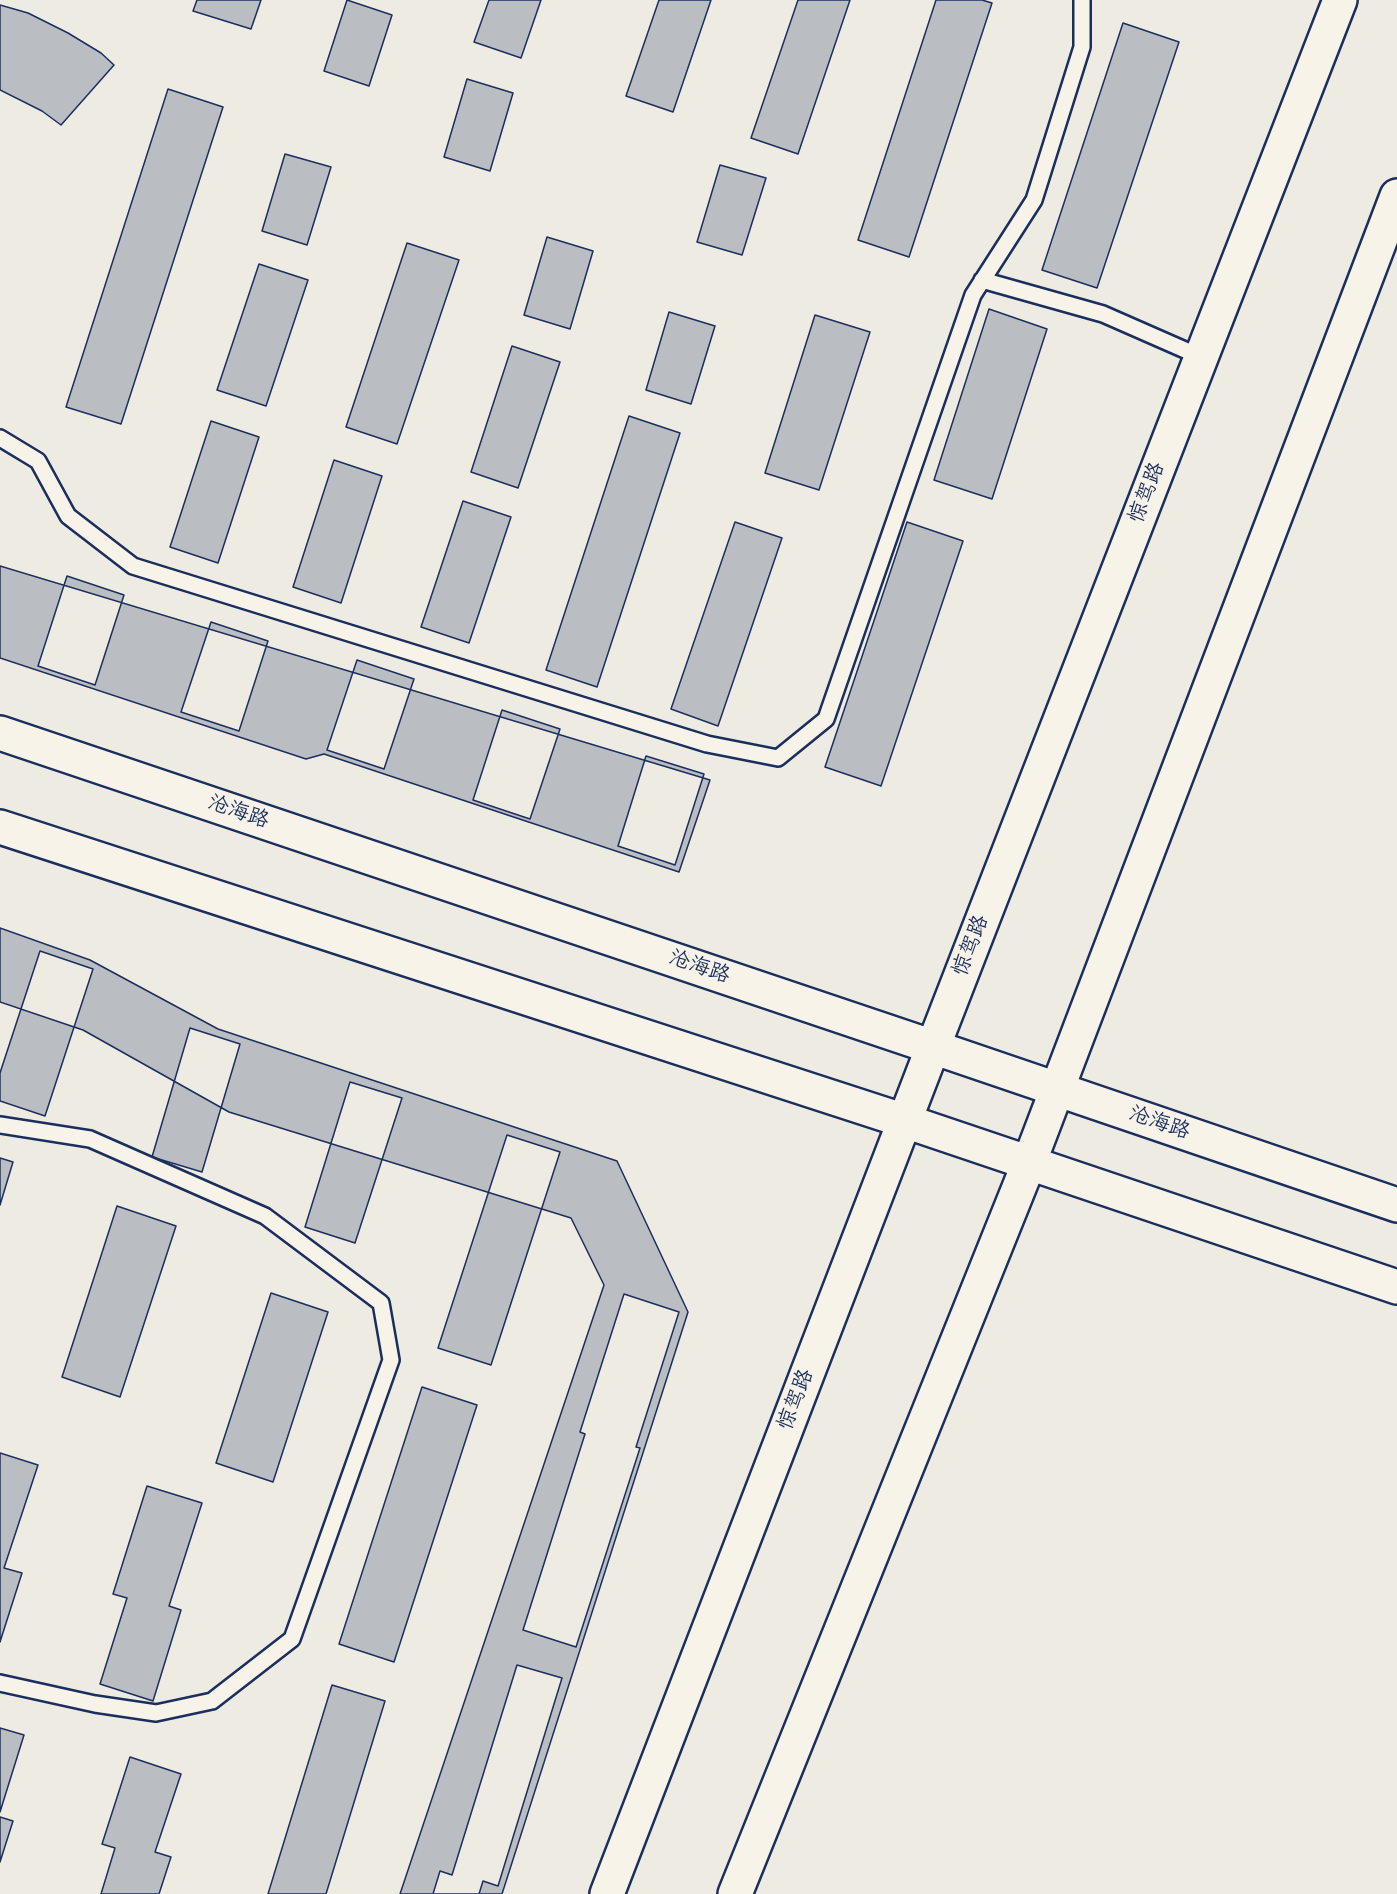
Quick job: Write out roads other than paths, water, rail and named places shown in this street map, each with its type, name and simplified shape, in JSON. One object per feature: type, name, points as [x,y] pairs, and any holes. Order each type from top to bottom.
[{"type":"main road","name":"惊驾路","points":[[607,1894],[1340,0]]},
{"type":"main road","points":[[735,1894],[1029,1163],[1397,196]]},
{"type":"main road","name":"沧海路","points":[[0,733],[1397,1205]]},
{"type":"main road","points":[[0,827],[905,1121],[1397,1287]]},
{"type":"lane","points":[[0,438],[38,461],[68,516],[133,566],[707,744],[778,758],[826,719],[973,295],[1034,200],[1082,47],[1082,0]]},
{"type":"lane","points":[[982,280],[1103,314],[1201,357]]},
{"type":"lane","points":[[0,1125],[90,1139],[265,1216],[381,1303],[391,1360],[292,1639],[212,1701],[156,1713],[94,1704],[0,1683]]}]
